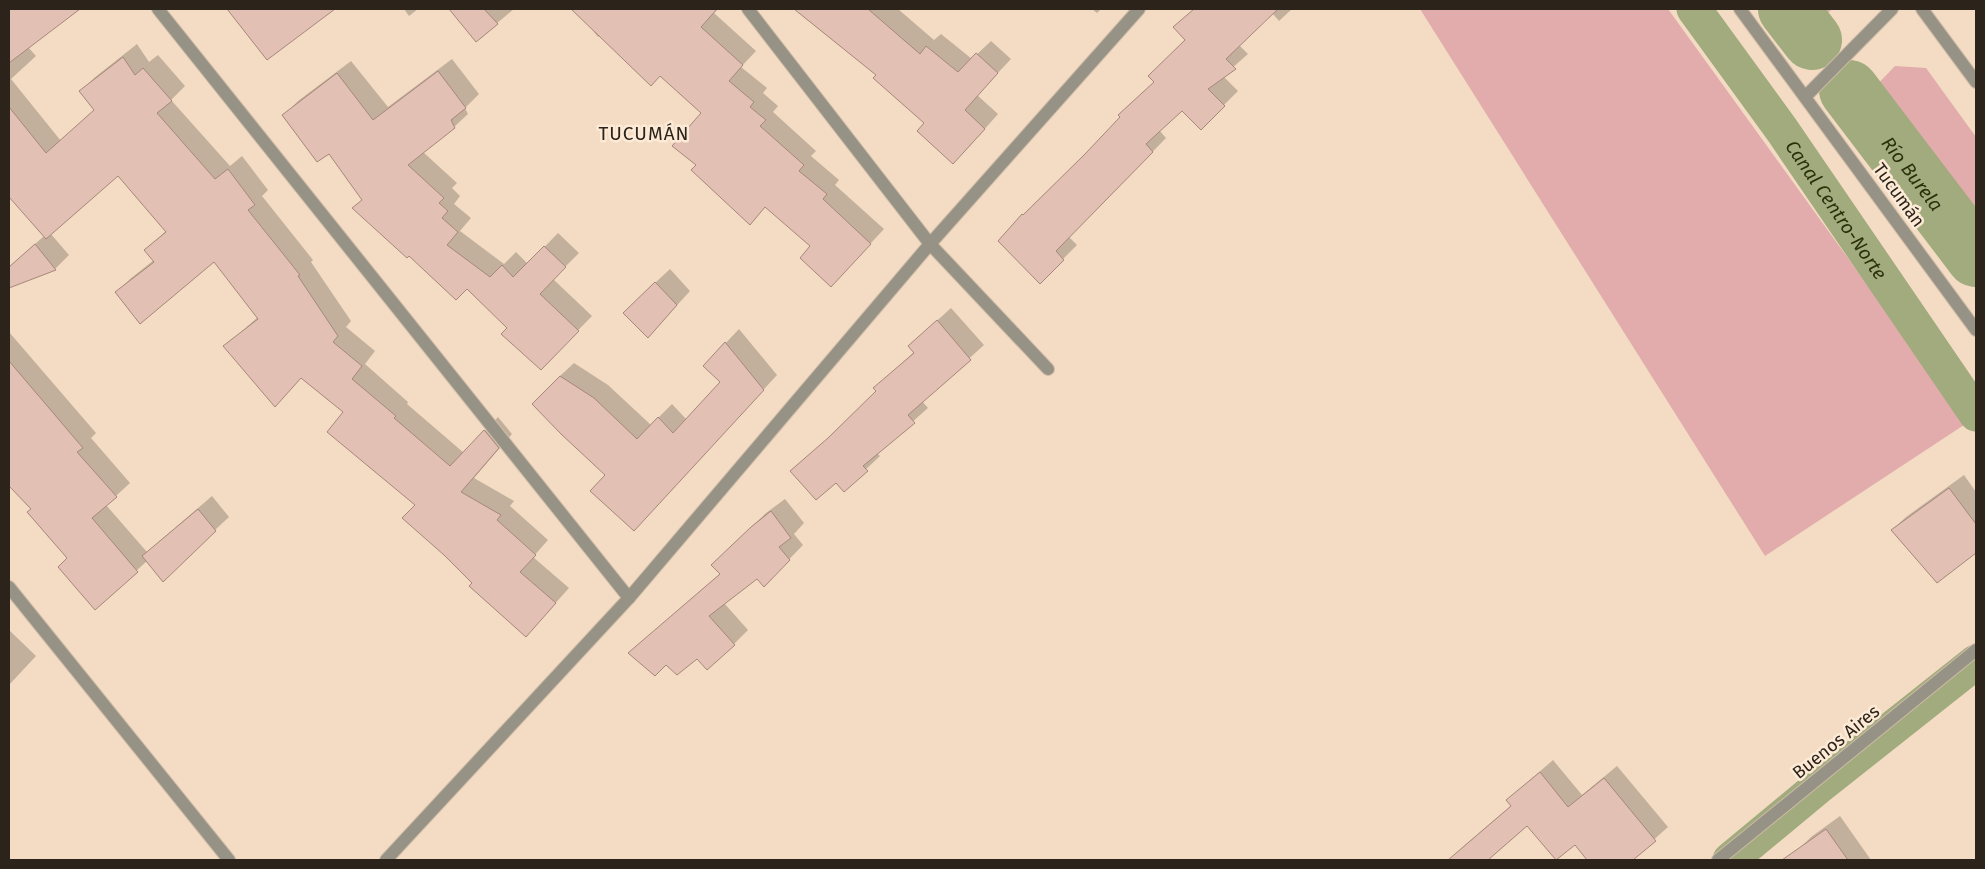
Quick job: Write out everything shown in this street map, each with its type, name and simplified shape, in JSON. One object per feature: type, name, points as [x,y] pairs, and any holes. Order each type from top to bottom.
[{"type":"street","points":[[158,9],[628,598]]},
{"type":"street","points":[[748,9],[930,244],[1048,368]]},
{"type":"street","points":[[386,860],[628,598],[930,244],[1139,9]]},
{"type":"street","name":"Tucumán","points":[[1740,9],[1806,96],[1976,330]]},
{"type":"street","points":[[1806,96],[1892,9]]},
{"type":"street","points":[[1922,9],[1976,82]]},
{"type":"street","points":[[9,587],[229,860]]},
{"type":"street","name":"Buenos Aires","points":[[1718,860],[1976,650]]},
{"type":"shaded area","points":[[1420,9],[1668,9],[1967,423],[1765,556]]},
{"type":"shaded area","points":[[1809,9],[1832,9],[1819,22]]},
{"type":"shaded area","points":[[1895,66],[1926,68],[1976,137],[1976,225],[1872,90]]},
{"type":"building","points":[[9,9],[80,9],[9,63]]},
{"type":"building","points":[[227,9],[335,9],[267,60]]},
{"type":"building","points":[[449,9],[484,9],[498,24],[476,42]]},
{"type":"building","points":[[571,9],[717,9],[701,27],[743,65],[729,81],[754,102],[750,107],[766,120],[760,126],[804,165],[799,171],[827,194],[823,199],[871,244],[831,287],[800,258],[810,246],[765,207],[750,225],[691,170],[696,165],[672,146],[701,113],[660,76],[651,86]]},
{"type":"building","points":[[794,9],[868,9],[920,54],[926,46],[958,72],[976,53],[998,73],[965,110],[985,129],[953,164],[917,131],[924,123],[873,78],[876,75]]},
{"type":"building","points":[[1194,9],[1278,9],[1226,59],[1236,69],[1208,89],[1225,106],[1201,130],[1182,111],[1146,144],[1153,152],[1056,251],[1064,260],[1040,284],[998,241],[1022,214],[1085,154],[1120,117],[1118,115],[1154,82],[1148,76],[1185,40],[1173,27]]},
{"type":"building","points":[[123,57],[135,75],[143,68],[172,101],[157,113],[215,179],[228,169],[255,205],[248,210],[300,275],[298,276],[338,336],[333,342],[362,366],[352,379],[396,416],[394,418],[450,466],[484,430],[499,448],[461,492],[501,515],[497,520],[536,555],[520,572],[556,603],[526,637],[469,586],[472,583],[402,518],[415,505],[327,432],[343,412],[301,378],[275,407],[223,346],[258,319],[214,262],[140,324],[115,292],[154,262],[144,250],[166,232],[118,176],[46,239],[9,197],[9,107],[46,153],[94,110],[79,91]]},
{"type":"building","points":[[438,71],[466,108],[451,120],[455,128],[408,165],[444,198],[439,203],[448,211],[442,218],[458,232],[447,245],[490,277],[502,265],[513,277],[544,246],[566,267],[540,294],[579,331],[541,370],[501,334],[507,328],[467,289],[456,300],[409,256],[407,258],[352,208],[362,200],[329,154],[317,162],[282,115],[337,73],[373,120]]},
{"type":"building","points":[[35,244],[56,270],[9,288],[9,267]]},
{"type":"building","points":[[655,282],[677,305],[648,338],[623,313]]},
{"type":"building","points":[[937,320],[971,360],[908,415],[915,423],[863,466],[868,471],[844,492],[836,483],[816,500],[790,471],[828,438],[876,391],[873,388],[914,353],[908,346]]},
{"type":"building","points":[[725,342],[764,390],[634,531],[590,491],[605,475],[532,404],[560,376],[594,398],[637,439],[658,417],[673,433],[720,382],[703,366]]},
{"type":"building","points":[[9,361],[83,448],[77,452],[117,497],[92,518],[138,572],[95,610],[58,567],[67,558],[27,512],[31,509],[9,486]]},
{"type":"building","points":[[1949,488],[1976,524],[1976,553],[1937,583],[1891,530]]},
{"type":"building","points":[[198,509],[216,531],[163,582],[142,556]]},
{"type":"building","points":[[771,511],[791,538],[779,547],[790,560],[764,587],[757,579],[709,616],[735,645],[707,670],[697,659],[677,675],[666,665],[655,676],[628,653],[720,574],[711,565]]},
{"type":"building","points":[[1540,772],[1568,807],[1604,778],[1656,841],[1633,860],[1587,860],[1575,845],[1556,860],[1527,826],[1488,860],[1448,860],[1511,806],[1506,800]]},
{"type":"building","points":[[1826,829],[1848,860],[1782,860]]},
{"type":"waterway","name":"Canal Centro-Norte","points":[[1694,9],[1782,130],[1976,414]]},
{"type":"waterway","name":"Río Burela","points":[[1788,9],[1812,40]]},
{"type":"waterway","name":"Río Burela","points":[[1849,90],[1976,257]]},
{"type":"waterway","points":[[1730,860],[1818,787],[1976,662]]},
{"type":"district","name":"TUCUMÁN","points":[[644,133]]}]
